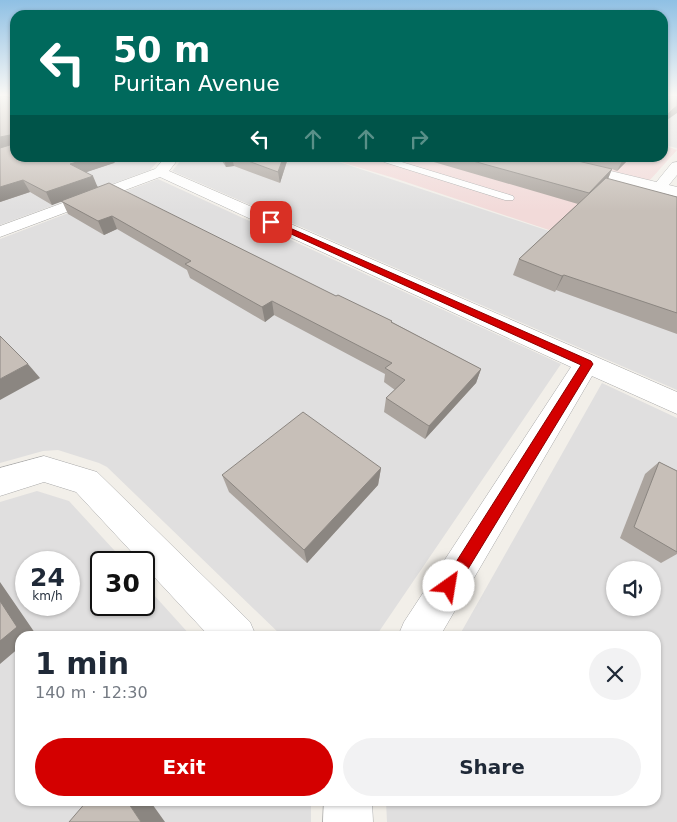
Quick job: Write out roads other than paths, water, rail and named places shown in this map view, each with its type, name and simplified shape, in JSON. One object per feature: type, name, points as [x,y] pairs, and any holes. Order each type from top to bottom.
[{"type":"street","points":[[558,162],[677,192]]},
{"type":"street","points":[[0,232],[166,165],[587,364],[677,404]]},
{"type":"street","points":[[659,188],[677,166]]},
{"type":"street","points":[[421,631],[587,364]]},
{"type":"street","points":[[0,482],[44,469],[86,482],[231,631]]},
{"type":"street","points":[[348,806],[348,822]]},
{"type":"lane","points":[[397,162],[509,198]]}]
